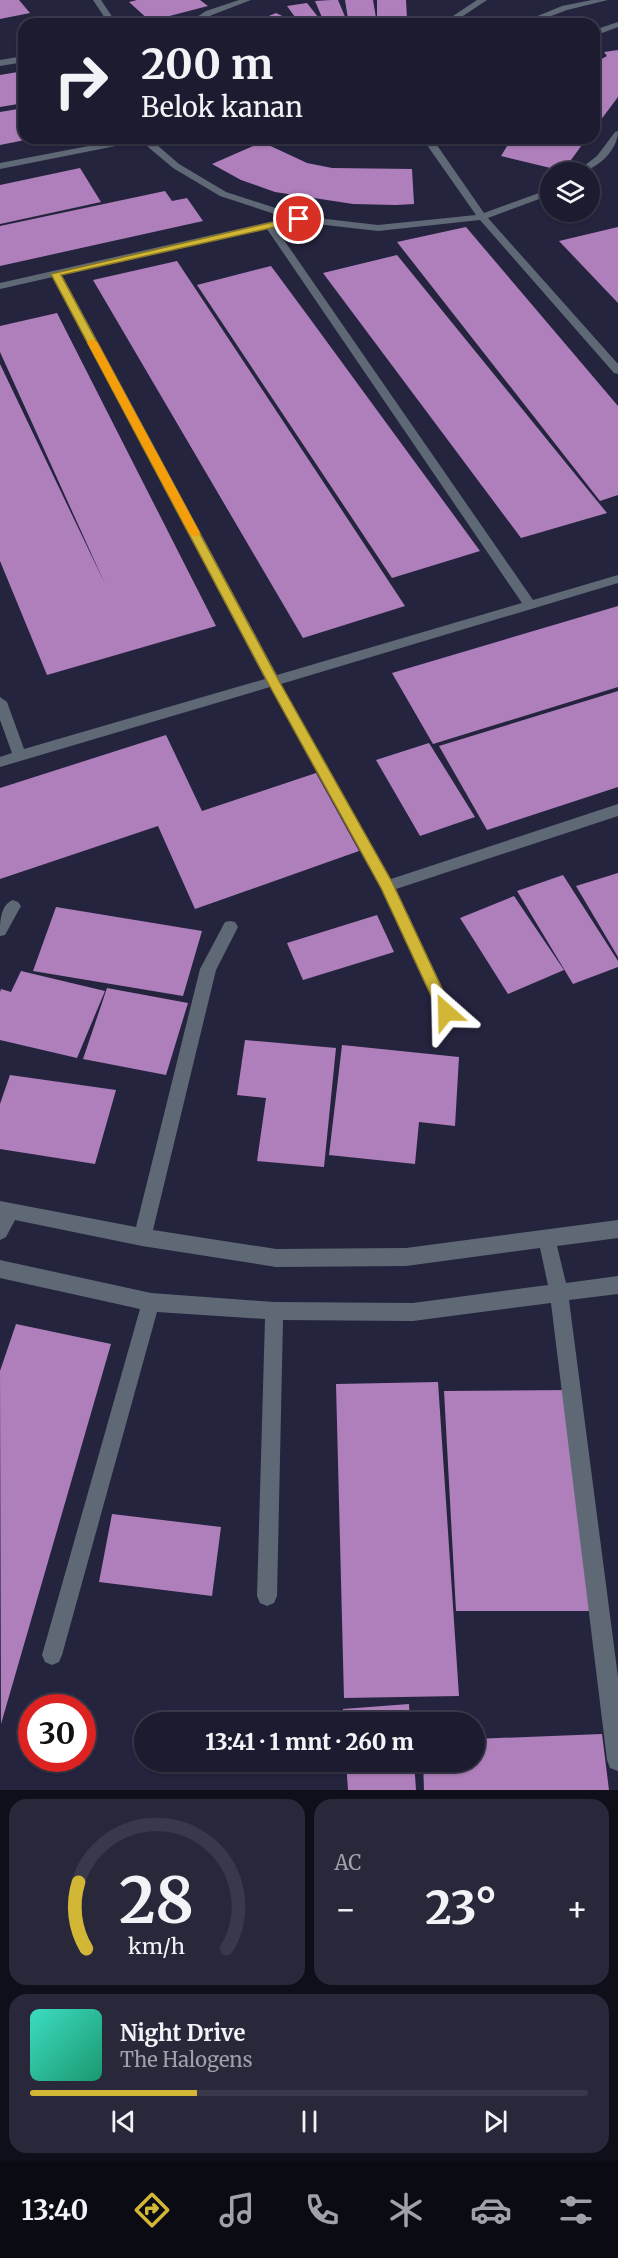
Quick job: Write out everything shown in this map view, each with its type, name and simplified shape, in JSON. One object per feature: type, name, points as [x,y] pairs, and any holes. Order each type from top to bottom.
[{"type":"street","points":[[97,0],[109,18]]},
{"type":"street","points":[[201,18],[247,0]]},
{"type":"street","points":[[455,18],[483,0]]},
{"type":"street","points":[[538,18],[565,8],[603,0]]},
{"type":"street","points":[[600,31],[618,24]]},
{"type":"street","points":[[0,63],[18,60]]},
{"type":"street","points":[[594,162],[618,134]]},
{"type":"street","points":[[0,166],[112,144]]},
{"type":"street","points":[[150,144],[176,166],[223,194],[299,219],[378,228],[482,217],[540,196]]},
{"type":"street","points":[[430,144],[482,217],[618,371]]},
{"type":"street","points":[[0,286],[299,219]]},
{"type":"street","points":[[268,225],[531,606]]},
{"type":"street","points":[[56,274],[273,681],[387,886],[446,1012]]},
{"type":"street","points":[[0,762],[618,579]]},
{"type":"street","points":[[0,702],[20,756]]},
{"type":"street","points":[[387,886],[618,810]]},
{"type":"street","points":[[0,930],[9,909],[13,906]]},
{"type":"street","points":[[142,1237],[208,969],[230,927]]},
{"type":"street","points":[[0,1231],[5,1210],[142,1237],[276,1258],[406,1257],[618,1229]]},
{"type":"street","points":[[547,1238],[559,1294],[618,1760]]},
{"type":"street","points":[[0,1269],[151,1302],[274,1311],[413,1312],[618,1285]]},
{"type":"street","points":[[52,1655],[151,1302]]},
{"type":"street","points":[[267,1596],[274,1311]]},
{"type":"building","points":[[0,0],[19,0],[30,13],[0,19]]},
{"type":"building","points":[[200,0],[208,6],[162,18],[147,18],[129,2]]},
{"type":"building","points":[[338,0],[346,18],[322,18],[315,1]]},
{"type":"building","points":[[345,0],[373,0],[376,18],[348,18]]},
{"type":"building","points":[[377,0],[406,0],[407,18],[377,18]]},
{"type":"building","points":[[307,3],[319,18],[296,18],[287,6]]},
{"type":"building","points":[[276,13],[286,18],[264,18]]},
{"type":"building","points":[[618,50],[618,97],[600,121],[600,60],[607,56],[604,52]]},
{"type":"building","points":[[18,72],[18,104],[0,107],[0,75]]},
{"type":"building","points":[[18,109],[18,141],[0,145],[0,112]]},
{"type":"building","points":[[257,144],[266,144],[307,163],[332,168],[412,169],[414,204],[353,204],[275,192],[241,180],[212,164]]},
{"type":"building","points":[[508,144],[583,144],[570,162],[540,162],[540,165],[501,156]]},
{"type":"building","points":[[80,168],[101,202],[0,224],[0,185]]},
{"type":"building","points":[[165,191],[172,201],[187,198],[203,221],[0,266],[0,226]]},
{"type":"building","points":[[466,227],[618,406],[618,495],[600,501],[397,242]]},
{"type":"building","points":[[618,227],[618,303],[559,241]]},
{"type":"building","points":[[397,255],[607,513],[521,538],[323,273]]},
{"type":"building","points":[[177,261],[405,606],[303,638],[93,280]]},
{"type":"building","points":[[271,266],[480,551],[392,578],[197,285]]},
{"type":"building","points":[[57,313],[216,626],[47,675],[0,561],[0,364],[105,584],[0,352],[0,326]]},
{"type":"building","points":[[618,606],[618,687],[433,744],[392,673]]},
{"type":"building","points":[[618,691],[618,787],[487,830],[439,746]]},
{"type":"building","points":[[166,735],[202,811],[316,773],[359,851],[195,909],[158,826],[0,879],[0,788]]},
{"type":"building","points":[[429,743],[475,817],[420,836],[376,760]]},
{"type":"building","points":[[618,873],[618,957],[576,886]]},
{"type":"building","points":[[563,875],[618,961],[618,967],[573,984],[517,891]]},
{"type":"building","points":[[514,896],[564,970],[508,994],[460,918]]},
{"type":"building","points":[[56,907],[202,931],[183,996],[33,971]]},
{"type":"building","points":[[377,915],[394,952],[303,980],[287,943]]},
{"type":"building","points":[[21,971],[105,991],[77,1058],[0,1040],[0,992],[1,989],[11,992]]},
{"type":"building","points":[[107,988],[188,1003],[166,1075],[83,1059]]},
{"type":"building","points":[[245,1040],[336,1048],[324,1167],[257,1161],[266,1098],[237,1095]]},
{"type":"building","points":[[342,1045],[459,1057],[455,1126],[419,1122],[415,1164],[329,1155]]},
{"type":"building","points":[[10,1075],[116,1090],[95,1164],[0,1149],[0,1104]]},
{"type":"building","points":[[16,1324],[111,1344],[1,1724],[0,1371]]},
{"type":"building","points":[[438,1382],[459,1696],[344,1698],[336,1384]]},
{"type":"building","points":[[569,1390],[593,1611],[456,1611],[444,1391]]},
{"type":"building","points":[[112,1514],[221,1527],[212,1596],[99,1582]]},
{"type":"building","points":[[409,1704],[409,1712],[343,1712],[343,1709]]},
{"type":"building","points":[[602,1734],[609,1790],[424,1790],[423,1772],[485,1772],[485,1739]]},
{"type":"building","points":[[347,1772],[415,1772],[416,1790],[348,1790]]},
{"type":"slow traffic","points":[[92,342],[194,533]]},
{"type":"route","points":[[299,219],[56,274],[273,681],[387,886],[446,1012]]}]
